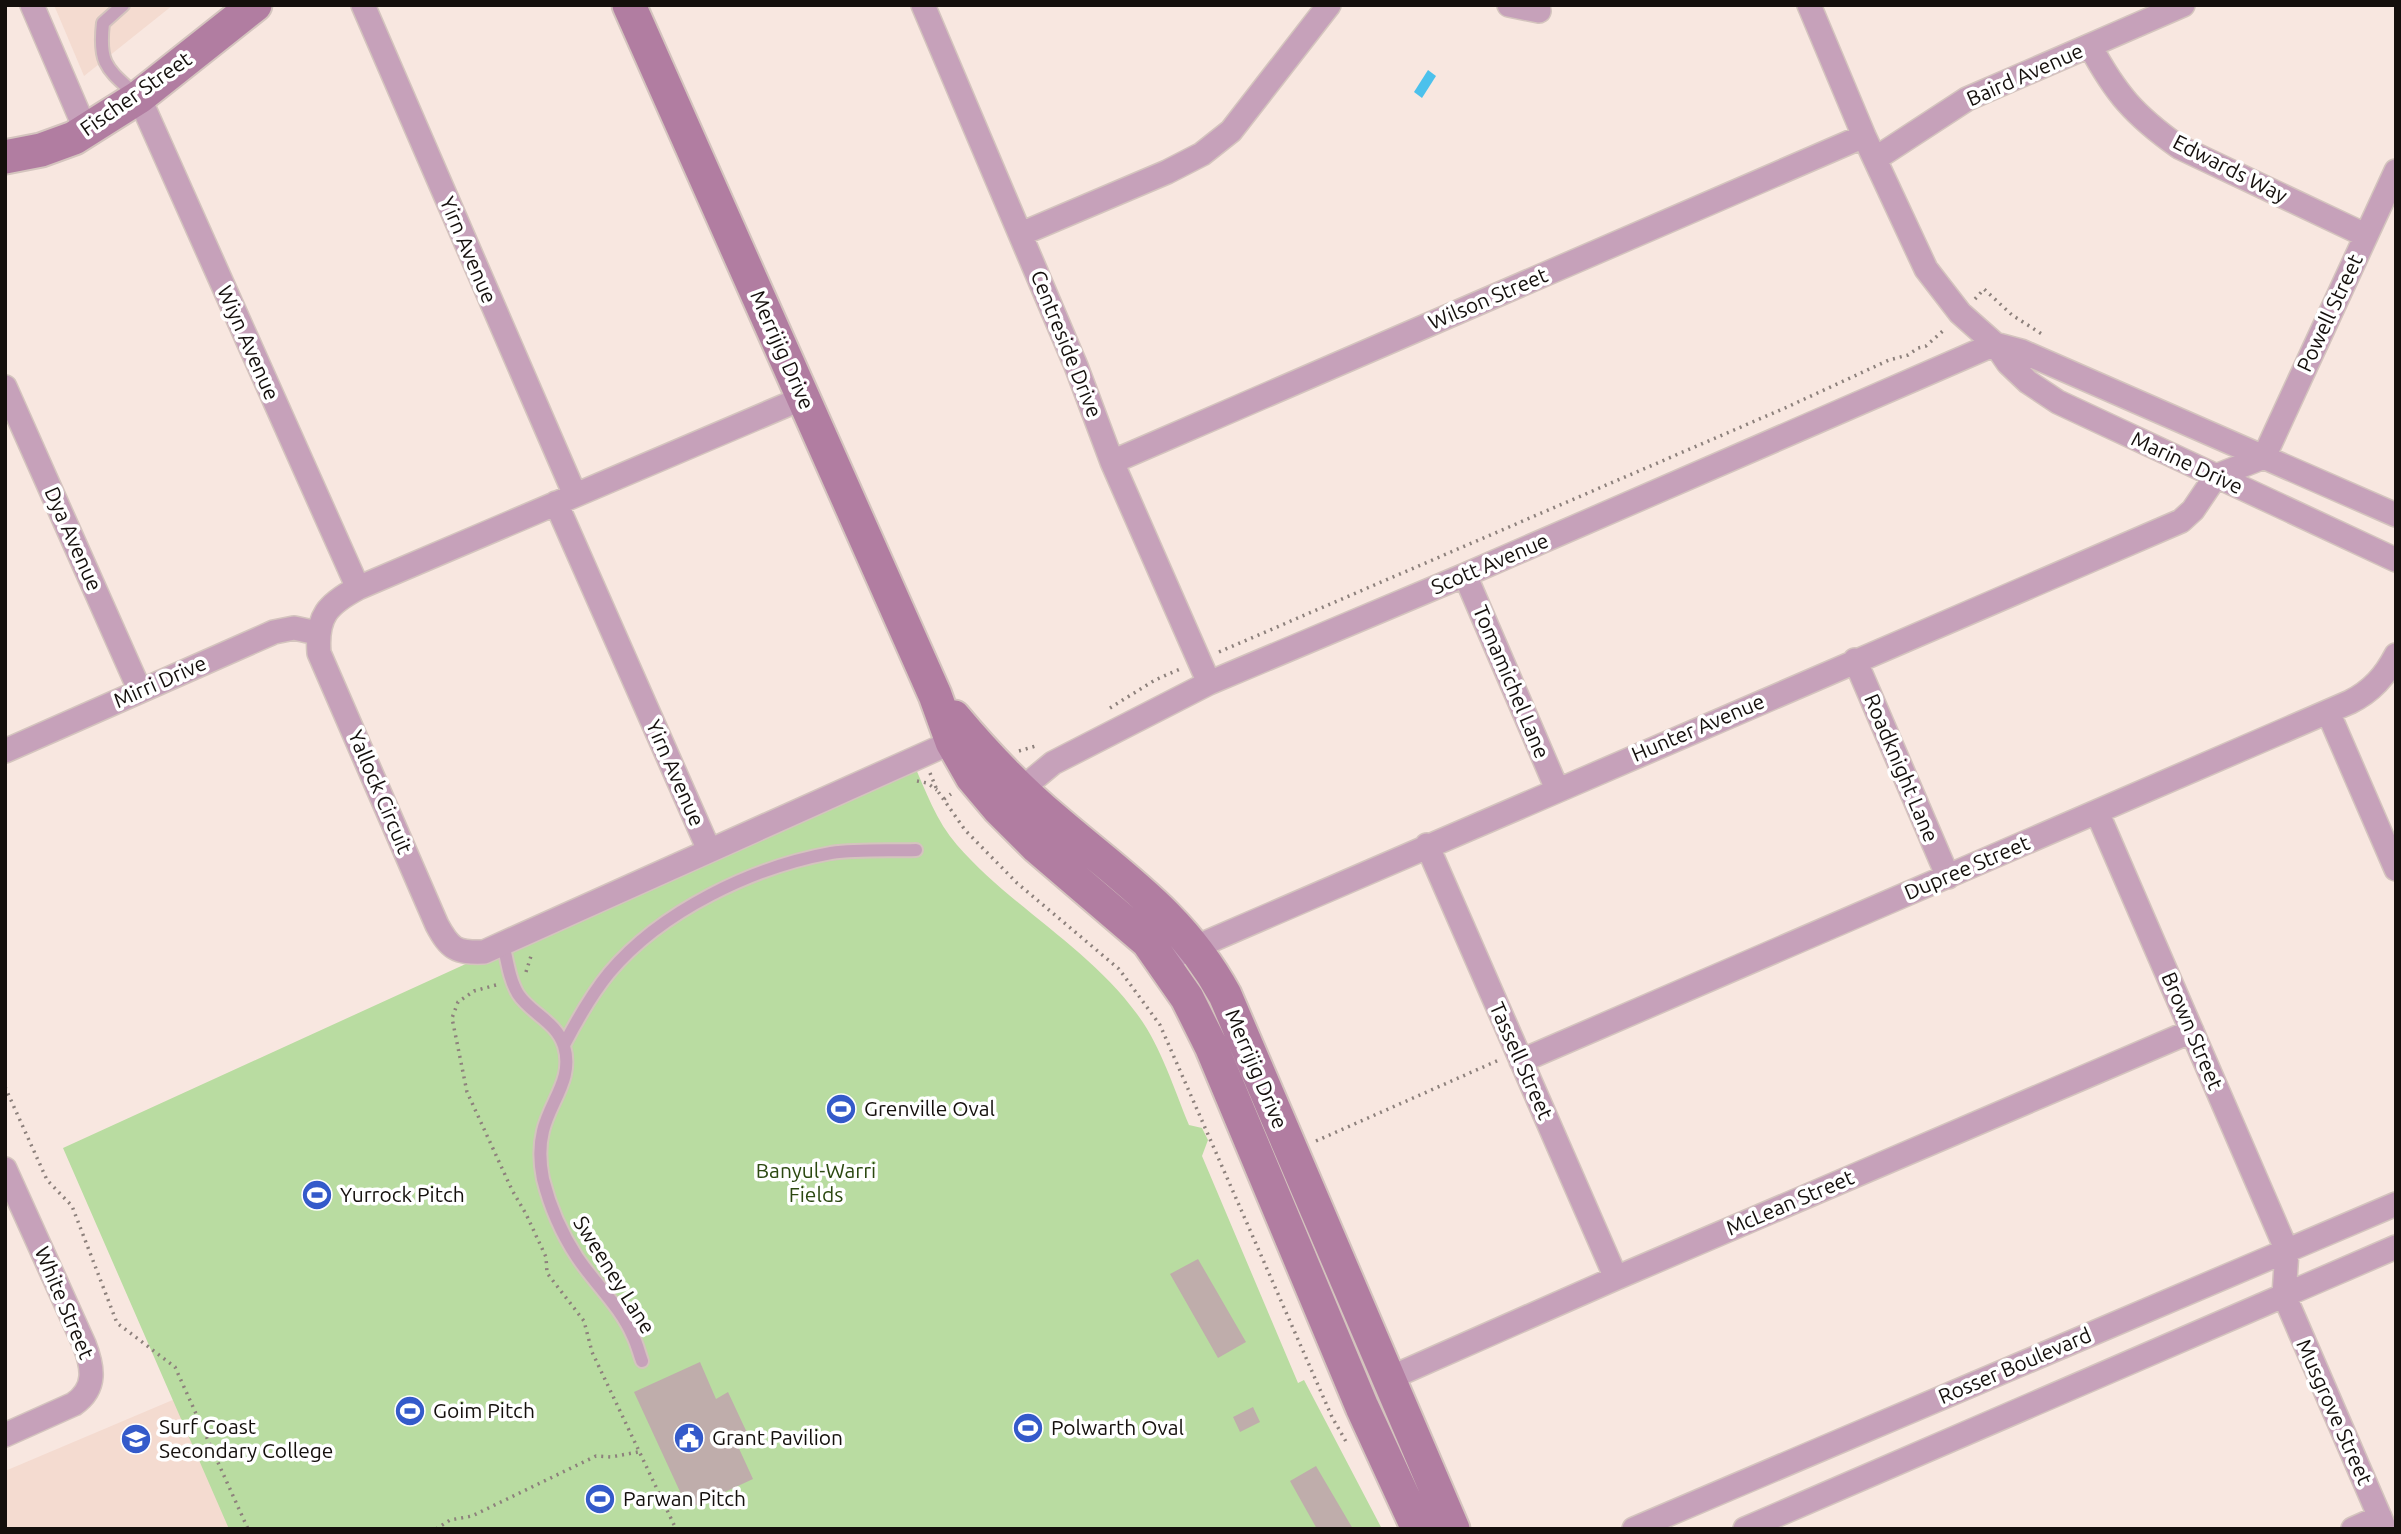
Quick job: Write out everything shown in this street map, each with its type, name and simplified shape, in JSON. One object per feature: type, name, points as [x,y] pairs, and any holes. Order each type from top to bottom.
[{"type":"street","points":[[32,5],[86,131]]},
{"type":"street","name":"Fischer Street","points":[[5,157],[41,150],[86,131],[139,97],[255,5]]},
{"type":"street","name":"Yirn Avenue","points":[[362,5],[709,850]]},
{"type":"street","name":"Merrijig Drive","points":[[629,5],[935,695],[952,742],[969,772],[1010,799],[1054,820],[1138,888],[1195,947],[1225,995],[1453,1529]]},
{"type":"street","name":"Centreside Drive","points":[[923,5],[1021,233],[1112,462],[1209,683]]},
{"type":"street","points":[[1021,233],[1202,154],[1237,123],[1329,5]]},
{"type":"street","points":[[1509,5],[1539,11]]},
{"type":"street","name":"Marine Drive","points":[[1809,5],[1864,136],[1926,268],[1966,319],[1995,344],[2008,363],[2028,382],[2058,402],[2396,559]]},
{"type":"street","name":"Baird Avenue","points":[[1875,159],[1967,99],[2183,5]]},
{"type":"street","name":"Edwards Way","points":[[2090,46],[2118,94],[2136,113],[2179,147],[2365,235]]},
{"type":"street","name":"Wiyn Avenue","points":[[139,97],[358,588]]},
{"type":"street","name":"Wilson Street","points":[[1112,462],[1864,136]]},
{"type":"street","name":"Powell Street","points":[[2264,457],[2396,171]]},
{"type":"street","name":"Marine Drive","points":[[1995,344],[2021,351],[2396,515]]},
{"type":"street","name":"Scott Avenue","points":[[1010,799],[1053,763],[1209,683],[1465,575],[1995,344]]},
{"type":"street","name":"Dya Avenue","points":[[5,387],[140,691]]},
{"type":"street","points":[[317,633],[326,610],[358,588],[803,398]]},
{"type":"street","points":[[2216,476],[2264,457]]},
{"type":"street","name":"Hunter Avenue","points":[[1163,961],[2181,521],[2193,510],[2216,476]]},
{"type":"street","name":"Tomamichel Lane","points":[[1465,575],[1557,789]]},
{"type":"street","name":"Mirri Drive","points":[[5,751],[274,632],[294,628],[317,633]]},
{"type":"street","name":"Yallock Circuit","points":[[317,633],[319,653],[447,943],[462,953],[484,952],[952,742]]},
{"type":"street","name":"Dupree Street","points":[[1519,1056],[1948,877],[2329,712],[2361,697],[2376,685],[2396,655]]},
{"type":"street","name":"Roadknight Lane","points":[[1856,660],[1948,877]]},
{"type":"street","name":"Merrijig Drive","points":[[935,695],[1010,799],[1037,847],[1126,921],[1147,942],[1187,998],[1211,1046],[1362,1407],[1418,1529]]},
{"type":"street","points":[[2329,712],[2396,869]]},
{"type":"street","name":"Brown Street","points":[[2097,811],[2287,1251]]},
{"type":"street","name":"Tassell Street","points":[[1427,845],[1616,1278]]},
{"type":"street","name":"McLean Street","points":[[1390,1378],[2192,1031]]},
{"type":"street","name":"White Street","points":[[5,1169],[84,1344],[91,1361],[93,1376],[90,1386],[74,1404],[5,1435]]},
{"type":"street","name":"Rosser Boulevard","points":[[1634,1529],[2396,1204]]},
{"type":"street","name":"Rosser Boulevard","points":[[1745,1529],[2396,1247]]},
{"type":"street","points":[[2284,1295],[2287,1251]]},
{"type":"street","name":"Musgrove Street","points":[[2284,1295],[2383,1523]]},
{"type":"street","points":[[2353,1529],[2383,1523]]},
{"type":"lane","points":[[123,5],[103,23],[100,50],[109,71],[139,97]]},
{"type":"lane","points":[[564,1045],[598,987],[630,951],[684,911],[729,886],[800,860],[831,853],[916,850]]},
{"type":"lane","points":[[503,943],[512,981],[519,995],[556,1030],[564,1045]]},
{"type":"lane","name":"Sweeney Lane","points":[[564,1045],[567,1067],[563,1087],[543,1131],[540,1154],[543,1178],[555,1215],[567,1239],[577,1257],[621,1315],[633,1335],[642,1361]]},
{"type":"path","points":[[922,755],[937,790],[965,830],[1017,883],[1119,969],[1160,1025],[1332,1417],[1350,1450]]},
{"type":"path","points":[[915,780],[927,783],[937,790]]},
{"type":"path","points":[[533,953],[525,977],[474,991],[458,1002],[452,1018],[467,1092],[546,1257],[547,1273],[584,1321],[592,1352],[676,1529]]},
{"type":"path","points":[[1316,1140],[1519,1056]]},
{"type":"path","points":[[5,1087],[47,1180],[72,1206],[117,1323],[175,1367],[248,1529]]},
{"type":"path","points":[[436,1529],[450,1520],[472,1516],[596,1456],[611,1457],[638,1452]]},
{"type":"shaded area","points":[[54,5],[173,5],[84,76]]},
{"type":"shaded area","name":"Surf Coast Secondary College","points":[[175,1399],[231,1529],[5,1529],[5,1471]]},
{"type":"green space","name":"Banyul-Warri Fields","points":[[912,760],[937,815],[957,845],[1001,888],[1096,968],[1146,1026],[1189,1125],[1202,1128],[1208,1140],[1202,1156],[1298,1383],[1304,1380],[1382,1529],[229,1529],[63,1148]]},
{"type":"water","points":[[1428,70],[1436,76],[1422,98],[1414,92]]},
{"type":"building","points":[[1198,1259],[1246,1342],[1218,1358],[1170,1274]]},
{"type":"building","name":"Grant Pavilion","points":[[700,1362],[716,1399],[728,1392],[749,1437],[736,1442],[753,1479],[688,1509],[634,1392]]},
{"type":"building","points":[[1253,1407],[1260,1422],[1240,1432],[1233,1417]]},
{"type":"building","points":[[1316,1466],[1353,1529],[1317,1529],[1290,1481]]},
{"type":"place","name":"Grenville Oval","points":[[841,1109]]},
{"type":"place","name":"Yurrock Pitch","points":[[317,1195]]},
{"type":"place","name":"Goim Pitch","points":[[410,1411]]},
{"type":"place","name":"Polwarth Oval","points":[[1028,1428]]},
{"type":"place","name":"Grant Pavilion","points":[[689,1438]]},
{"type":"place","name":"Surf Coast Secondary College","points":[[136,1439]]},
{"type":"place","name":"Parwan Pitch","points":[[600,1499]]}]
